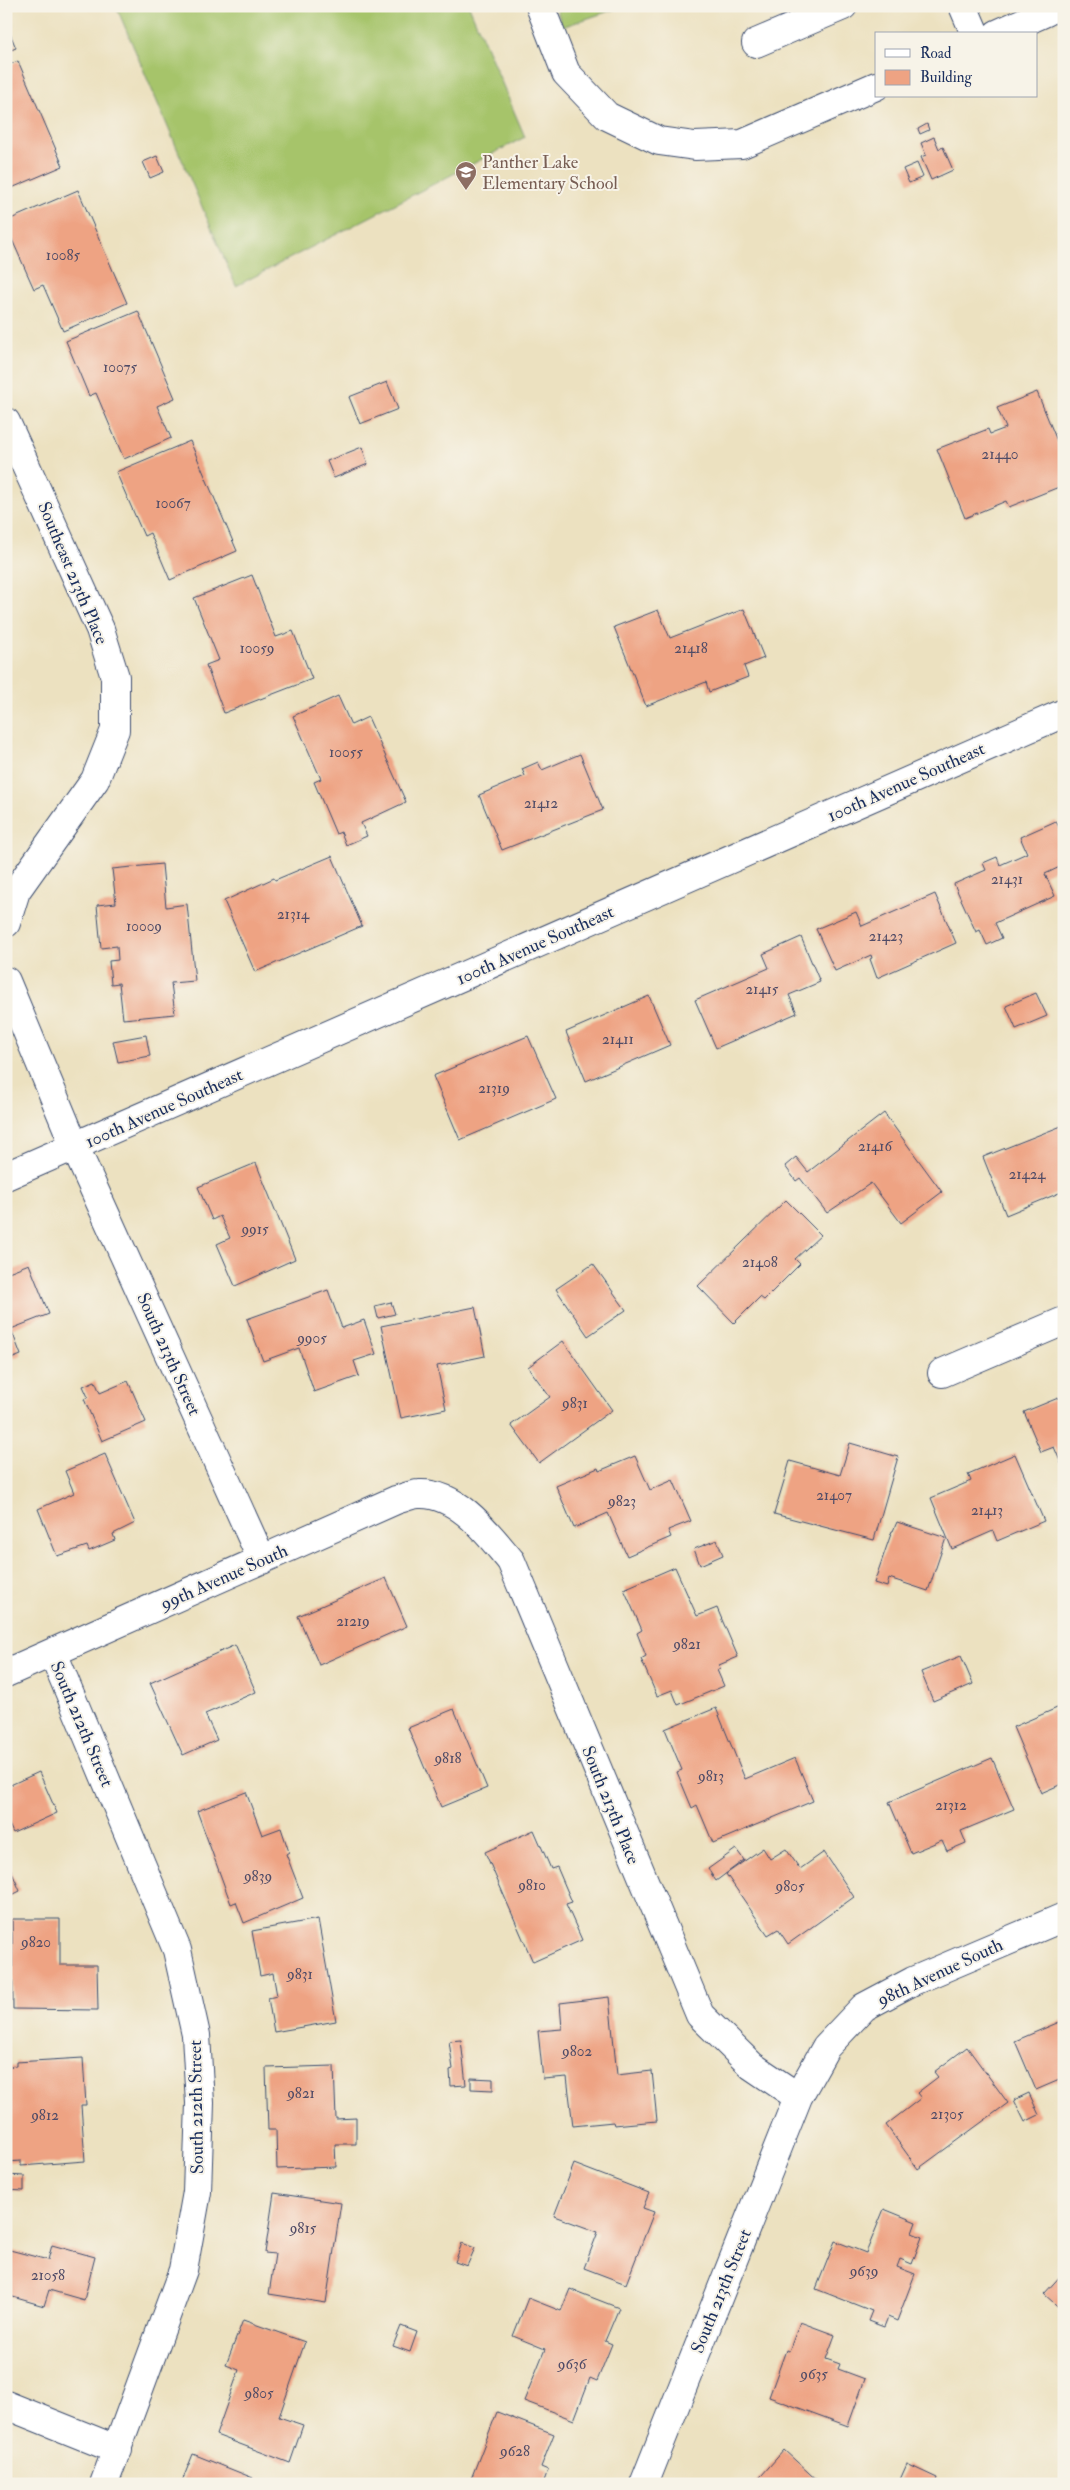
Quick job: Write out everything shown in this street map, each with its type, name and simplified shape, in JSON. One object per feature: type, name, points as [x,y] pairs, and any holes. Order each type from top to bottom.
[{"type":"street","points":[[540,6],[566,73],[607,116],[659,141],[695,146],[742,144],[875,86]]},
{"type":"street","points":[[756,43],[843,6]]},
{"type":"street","points":[[962,6],[974,32]]},
{"type":"street","points":[[1001,32],[1050,8]]},
{"type":"street","name":"Southeast 213th Place","points":[[6,422],[100,629],[115,677],[115,730],[95,780],[11,889]]},
{"type":"street","name":"100th Avenue Southeast","points":[[6,1176],[1064,712]]},
{"type":"street","points":[[6,923],[11,889]]},
{"type":"street","name":"South 213th Street","points":[[6,981],[75,1147],[262,1560]]},
{"type":"street","points":[[942,1373],[1064,1321]]},
{"type":"street","name":"99th Avenue South","points":[[6,1673],[396,1500],[419,1494],[444,1498]]},
{"type":"street","name":"South 213th Place","points":[[444,1498],[479,1522],[510,1561],[700,2015],[752,2066],[798,2097]]},
{"type":"street","name":"South 212th Street","points":[[53,1653],[177,1950],[196,2035],[200,2103],[197,2192],[183,2270],[104,2484]]},
{"type":"street","name":"98th Avenue South","points":[[798,2097],[826,2047],[864,2007],[912,1981],[1064,1917]]},
{"type":"street","name":"South 213th Street","points":[[644,2484],[798,2097]]},
{"type":"street","points":[[6,2405],[118,2450]]},
{"type":"green space","points":[[116,6],[469,6],[525,137],[236,286]]},
{"type":"green space","points":[[556,6],[624,6],[562,27]]},
{"type":"building","points":[[6,24],[16,48],[6,52]]},
{"type":"building","points":[[18,61],[63,166],[7,190],[6,66]]},
{"type":"building","points":[[927,124],[929,130],[920,134],[918,129]]},
{"type":"building","points":[[934,137],[939,149],[943,147],[953,170],[931,180],[921,157],[926,155],[921,143]]},
{"type":"building","points":[[157,156],[164,172],[150,178],[143,162]]},
{"type":"building","points":[[917,163],[923,177],[909,183],[903,169]]},
{"type":"building","points":[[78,190],[127,303],[63,331],[43,285],[34,289],[6,226],[6,221]]},
{"type":"building","points":[[138,311],[175,398],[157,406],[171,438],[124,459],[96,393],[89,396],[66,341]]},
{"type":"building","points":[[387,382],[398,409],[360,424],[349,397]]},
{"type":"building","points":[[1037,392],[1064,458],[1064,485],[1009,507],[1006,501],[965,518],[937,449],[988,429],[990,434],[1006,428],[997,408]]},
{"type":"building","points":[[190,441],[237,551],[170,580],[150,533],[144,536],[116,472]]},
{"type":"building","points":[[362,447],[368,464],[334,478],[327,461]]},
{"type":"building","points":[[252,575],[276,637],[293,631],[312,679],[224,713],[206,665],[219,660],[194,598]]},
{"type":"building","points":[[744,609],[764,658],[744,666],[748,677],[709,692],[706,682],[646,706],[614,627],[658,610],[670,638]]},
{"type":"building","points":[[338,696],[351,725],[368,717],[406,802],[361,823],[367,836],[346,845],[341,832],[336,834],[314,782],[321,779],[293,716]]},
{"type":"building","points":[[580,754],[603,810],[502,850],[479,795],[525,776],[522,769],[538,762],[542,770]]},
{"type":"building","points":[[1056,821],[1064,838],[1064,865],[1045,874],[1055,896],[995,923],[1002,938],[987,945],[980,930],[976,932],[954,884],[986,870],[983,863],[997,857],[1000,865],[1027,853],[1020,837]]},
{"type":"building","points":[[332,856],[362,926],[255,972],[224,901],[274,878],[275,880]]},
{"type":"building","points":[[162,864],[166,907],[187,904],[195,981],[171,983],[175,1014],[123,1019],[119,983],[111,984],[109,961],[118,960],[117,946],[101,948],[97,905],[116,903],[112,869]]},
{"type":"building","points":[[935,894],[956,943],[877,978],[870,959],[872,958],[871,955],[835,971],[816,929],[856,912],[862,926]]},
{"type":"building","points":[[801,937],[820,982],[789,995],[797,1013],[716,1048],[695,1000],[769,968],[763,954]]},
{"type":"building","points":[[1036,993],[1047,1016],[1016,1029],[1006,1006]]},
{"type":"building","points":[[649,996],[670,1045],[586,1081],[566,1032]]},
{"type":"building","points":[[146,1035],[150,1056],[118,1062],[113,1041]]},
{"type":"building","points":[[528,1036],[556,1099],[460,1140],[433,1076]]},
{"type":"building","points":[[884,1113],[942,1192],[901,1223],[871,1183],[827,1213],[800,1178],[796,1181],[785,1166],[796,1157],[808,1172]]},
{"type":"building","points":[[1064,1125],[1064,1191],[1006,1215],[983,1157]]},
{"type":"building","points":[[256,1163],[295,1259],[235,1286],[217,1244],[230,1238],[220,1216],[212,1220],[198,1187]]},
{"type":"building","points":[[786,1200],[821,1235],[795,1259],[800,1264],[764,1300],[760,1297],[734,1323],[698,1286]]},
{"type":"building","points":[[29,1264],[49,1314],[11,1329],[21,1355],[6,1361],[6,1273]]},
{"type":"building","points":[[593,1264],[626,1310],[588,1336],[556,1289]]},
{"type":"building","points":[[328,1290],[342,1328],[364,1320],[376,1354],[354,1361],[359,1376],[314,1392],[299,1348],[263,1361],[247,1319]]},
{"type":"building","points":[[391,1302],[395,1314],[378,1318],[375,1306]]},
{"type":"building","points":[[475,1307],[485,1356],[437,1366],[446,1409],[401,1418],[381,1326]]},
{"type":"building","points":[[563,1341],[612,1410],[539,1463],[511,1425],[550,1397],[528,1367]]},
{"type":"building","points":[[95,1381],[100,1393],[128,1381],[146,1422],[102,1441],[84,1399],[88,1397],[83,1386]]},
{"type":"building","points":[[1063,1396],[1064,1470],[1054,1447],[1041,1452],[1024,1412]]},
{"type":"building","points":[[850,1443],[898,1457],[874,1540],[774,1514],[790,1461],[840,1475]]},
{"type":"building","points":[[105,1454],[135,1523],[113,1534],[115,1540],[89,1551],[87,1546],[57,1556],[38,1509],[74,1493],[65,1471]]},
{"type":"building","points":[[1015,1454],[1044,1521],[997,1541],[993,1531],[952,1549],[931,1498],[971,1481],[968,1474]]},
{"type":"building","points":[[635,1456],[650,1490],[673,1480],[691,1521],[668,1530],[671,1537],[627,1556],[608,1513],[574,1528],[556,1486],[598,1468],[599,1471]]},
{"type":"building","points":[[897,1522],[946,1538],[928,1591],[889,1578],[887,1587],[874,1583],[892,1531]]},
{"type":"building","points":[[717,1540],[723,1555],[700,1565],[694,1549]]},
{"type":"building","points":[[675,1567],[697,1616],[717,1608],[738,1657],[719,1665],[720,1668],[717,1670],[724,1686],[678,1705],[672,1690],[657,1696],[641,1659],[646,1656],[637,1633],[642,1630],[624,1589]]},
{"type":"building","points":[[386,1578],[407,1626],[319,1665],[298,1616]]},
{"type":"building","points":[[235,1645],[256,1692],[205,1714],[217,1740],[183,1755],[150,1683]]},
{"type":"building","points":[[961,1656],[973,1684],[933,1701],[921,1672]]},
{"type":"building","points":[[1064,1705],[1064,1783],[1041,1793],[1013,1727]]},
{"type":"building","points":[[716,1708],[745,1779],[795,1758],[813,1801],[713,1843],[697,1805],[692,1808],[677,1772],[682,1770],[665,1729]]},
{"type":"building","points":[[454,1709],[487,1788],[441,1807],[408,1728]]},
{"type":"building","points":[[992,1758],[1014,1809],[961,1831],[966,1843],[947,1851],[942,1840],[911,1853],[889,1802]]},
{"type":"building","points":[[39,1772],[57,1813],[13,1833],[6,1818],[6,1787]]},
{"type":"building","points":[[246,1792],[262,1835],[281,1828],[289,1852],[286,1854],[303,1898],[244,1923],[236,1902],[231,1904],[197,1811]]},
{"type":"building","points":[[534,1830],[551,1869],[557,1867],[572,1902],[566,1904],[582,1940],[533,1962],[485,1852]]},
{"type":"building","points":[[763,1848],[770,1859],[786,1849],[800,1869],[824,1852],[854,1897],[788,1944],[778,1929],[768,1935],[726,1874]]},
{"type":"building","points":[[736,1849],[744,1860],[716,1881],[708,1869]]},
{"type":"building","points":[[6,1859],[20,1891],[6,1898]]},
{"type":"building","points":[[12,1919],[60,1919],[60,1965],[97,1965],[98,2010],[13,2009]]},
{"type":"building","points":[[318,1919],[336,2021],[274,2032],[268,1998],[277,1996],[273,1973],[260,1976],[252,1931]]},
{"type":"building","points":[[609,1997],[617,2075],[652,2071],[657,2121],[614,2125],[613,2122],[573,2126],[567,2077],[543,2079],[538,2031],[562,2029],[560,2003]]},
{"type":"building","points":[[1064,2020],[1064,2078],[1036,2090],[1015,2041]]},
{"type":"building","points":[[461,2040],[466,2085],[451,2086],[450,2070],[453,2069],[449,2041]]},
{"type":"building","points":[[967,2047],[1008,2103],[918,2169],[886,2125],[921,2098],[917,2093],[938,2077],[934,2072]]},
{"type":"building","points":[[83,2058],[86,2105],[81,2105],[85,2161],[21,2166],[21,2161],[6,2162],[6,2123],[9,2123],[9,2107],[6,2107],[6,2067],[16,2066],[16,2062]]},
{"type":"building","points":[[334,2066],[336,2119],[356,2118],[356,2144],[335,2144],[336,2167],[277,2169],[276,2130],[268,2130],[266,2068]]},
{"type":"building","points":[[471,2078],[493,2079],[493,2090],[471,2089]]},
{"type":"building","points":[[1029,2093],[1039,2115],[1025,2122],[1014,2100]]},
{"type":"building","points":[[574,2164],[649,2193],[643,2208],[654,2212],[626,2284],[584,2268],[598,2232],[554,2216]]},
{"type":"building","points":[[6,2175],[24,2176],[24,2191],[6,2190]]},
{"type":"building","points":[[274,2193],[341,2203],[326,2303],[269,2294],[275,2254],[265,2253]]},
{"type":"building","points":[[884,2209],[916,2222],[912,2233],[922,2237],[912,2264],[900,2259],[897,2267],[915,2274],[897,2321],[888,2317],[884,2327],[868,2321],[872,2311],[816,2289],[835,2241],[866,2253]]},
{"type":"building","points":[[462,2243],[475,2248],[467,2266],[455,2262]]},
{"type":"building","points":[[52,2245],[95,2257],[84,2300],[49,2290],[44,2306],[6,2295],[6,2249],[48,2260]]},
{"type":"building","points":[[1064,2272],[1064,2312],[1044,2294]]},
{"type":"building","points":[[570,2289],[619,2308],[605,2341],[612,2344],[597,2381],[590,2378],[574,2420],[524,2401],[545,2349],[513,2336],[528,2298],[561,2311]]},
{"type":"building","points":[[243,2320],[305,2342],[279,2417],[303,2425],[290,2463],[216,2435],[239,2370],[226,2365]]},
{"type":"building","points":[[800,2322],[835,2335],[826,2359],[840,2364],[838,2369],[865,2379],[848,2426],[769,2397],[786,2350],[789,2351]]},
{"type":"building","points":[[401,2326],[417,2332],[410,2352],[393,2346]]},
{"type":"building","points":[[497,2412],[554,2434],[541,2467],[548,2470],[543,2484],[469,2484]]},
{"type":"building","points":[[784,2450],[821,2484],[754,2484]]},
{"type":"building","points":[[193,2454],[253,2478],[251,2484],[181,2484]]},
{"type":"building","points":[[907,2464],[937,2478],[935,2484],[898,2484]]},
{"type":"place","name":"Panther Lake Elementary School","points":[[466,191]]}]
